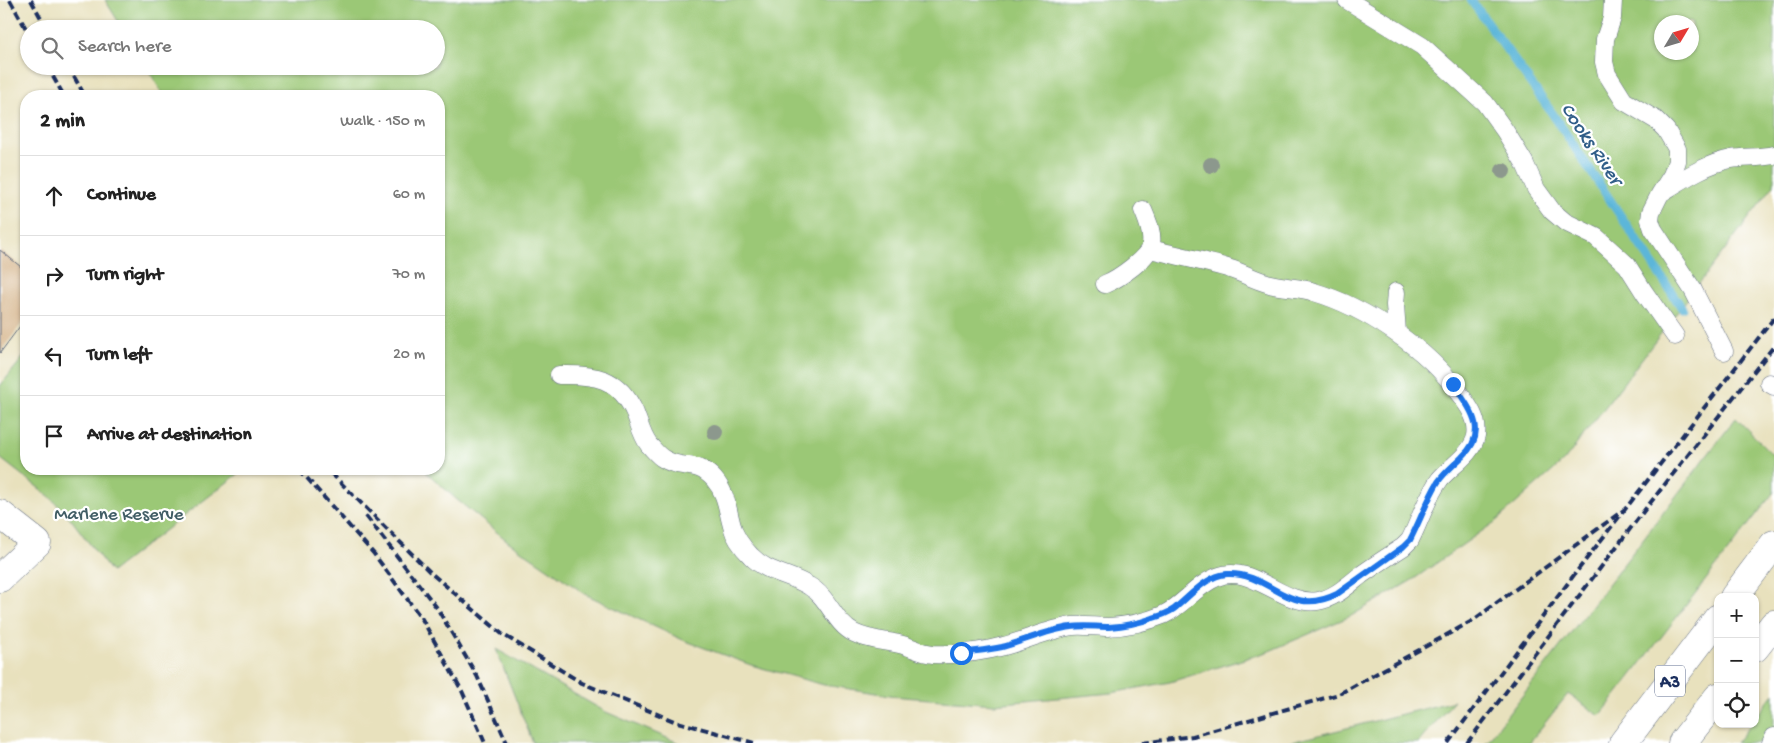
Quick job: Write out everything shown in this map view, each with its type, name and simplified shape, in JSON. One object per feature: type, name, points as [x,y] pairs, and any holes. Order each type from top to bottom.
[{"type":"main road","points":[[0,514],[38,543],[0,578]]},
{"type":"main road","points":[[1737,593],[1774,544]]},
{"type":"main road","name":"A3","points":[[1623,743],[1714,623]]},
{"type":"main road","points":[[1759,643],[1774,624]]},
{"type":"main road","name":"A3","points":[[1682,743],[1714,702]]},
{"type":"lane","points":[[1347,0],[1422,46],[1485,103],[1505,131],[1524,162],[1536,189],[1552,211],[1565,222],[1596,237],[1627,265],[1675,336]]},
{"type":"lane","points":[[1612,0],[1612,18],[1605,39],[1604,62],[1607,74],[1624,101],[1656,120],[1666,130],[1678,149],[1677,161],[1672,175],[1651,212],[1650,220],[1653,229],[1693,290],[1724,352]]},
{"type":"lane","points":[[1660,194],[1687,177],[1718,162],[1774,155]]},
{"type":"lane","points":[[1105,284],[1120,276],[1150,249],[1152,242],[1151,232],[1143,210]]},
{"type":"lane","points":[[559,375],[584,374],[608,380],[632,407],[646,441],[657,454],[673,463],[703,468],[720,486],[724,493],[735,534],[752,558],[765,568],[810,586],[818,593],[846,628],[873,640],[900,644],[930,654],[940,654],[1003,646],[1072,626],[1125,625],[1153,618],[1173,609],[1206,582],[1227,574],[1242,576],[1259,582],[1296,600],[1305,602],[1316,602],[1337,594],[1410,540],[1438,482],[1473,446],[1476,426],[1473,415],[1453,384],[1426,356],[1398,334],[1371,318],[1315,292],[1272,285],[1226,267],[1150,249]]},
{"type":"lane","points":[[1396,292],[1395,305],[1398,334]]},
{"type":"lane","points":[[1770,743],[1774,737]]},
{"type":"green space","points":[[105,0],[1774,0],[1774,185],[1564,461],[1495,522],[1414,579],[1351,616],[1267,652],[1170,682],[1111,693],[994,704],[903,697],[824,685],[751,665],[683,640],[587,595],[509,542],[430,475],[445,475],[445,90],[160,90],[151,75],[445,75],[445,20],[117,20]]},
{"type":"green space","name":"Marlene Reserve","points":[[20,361],[20,474],[0,458],[0,386]]},
{"type":"green space","points":[[1736,418],[1774,456],[1774,492],[1600,716],[1568,694],[1529,743],[1486,743]]},
{"type":"green space","name":"Marlene Reserve","points":[[22,475],[237,475],[111,572],[70,518],[49,496]]},
{"type":"green space","points":[[496,649],[606,712],[679,743],[533,743]]},
{"type":"green space","points":[[1774,694],[1774,743],[1736,743],[1748,728],[1759,728],[1759,713]]},
{"type":"green space","points":[[1454,701],[1418,743],[1287,743]]},
{"type":"building","points":[[0,250],[20,266],[20,326],[0,353]]},
{"type":"waterway","name":"Cooks River","points":[[1471,0],[1552,113],[1682,308]]},
{"type":"railway","points":[[10,0],[21,20]]},
{"type":"railway","points":[[31,0],[42,20]]},
{"type":"railway","points":[[52,75],[61,90]]},
{"type":"railway","points":[[73,75],[82,90]]},
{"type":"railway","points":[[1448,743],[1577,571],[1774,318]]},
{"type":"railway","points":[[1467,743],[1643,512],[1774,346]]},
{"type":"railway","points":[[304,475],[374,554],[422,619],[462,691],[485,743]]},
{"type":"railway","points":[[333,475],[432,574],[502,634],[582,683],[674,721],[754,743]]},
{"type":"railway","points":[[1142,743],[1193,736],[1339,694],[1472,621],[1625,509]]},
{"type":"railway","points":[[366,516],[437,608],[477,676],[507,743]]},
{"type":"route","points":[[961,653],[1003,646],[1072,626],[1108,627],[1153,618],[1173,609],[1206,582],[1227,574],[1242,576],[1259,582],[1296,600],[1305,602],[1316,602],[1337,594],[1410,540],[1438,482],[1473,446],[1476,436],[1473,415],[1453,384]]}]
